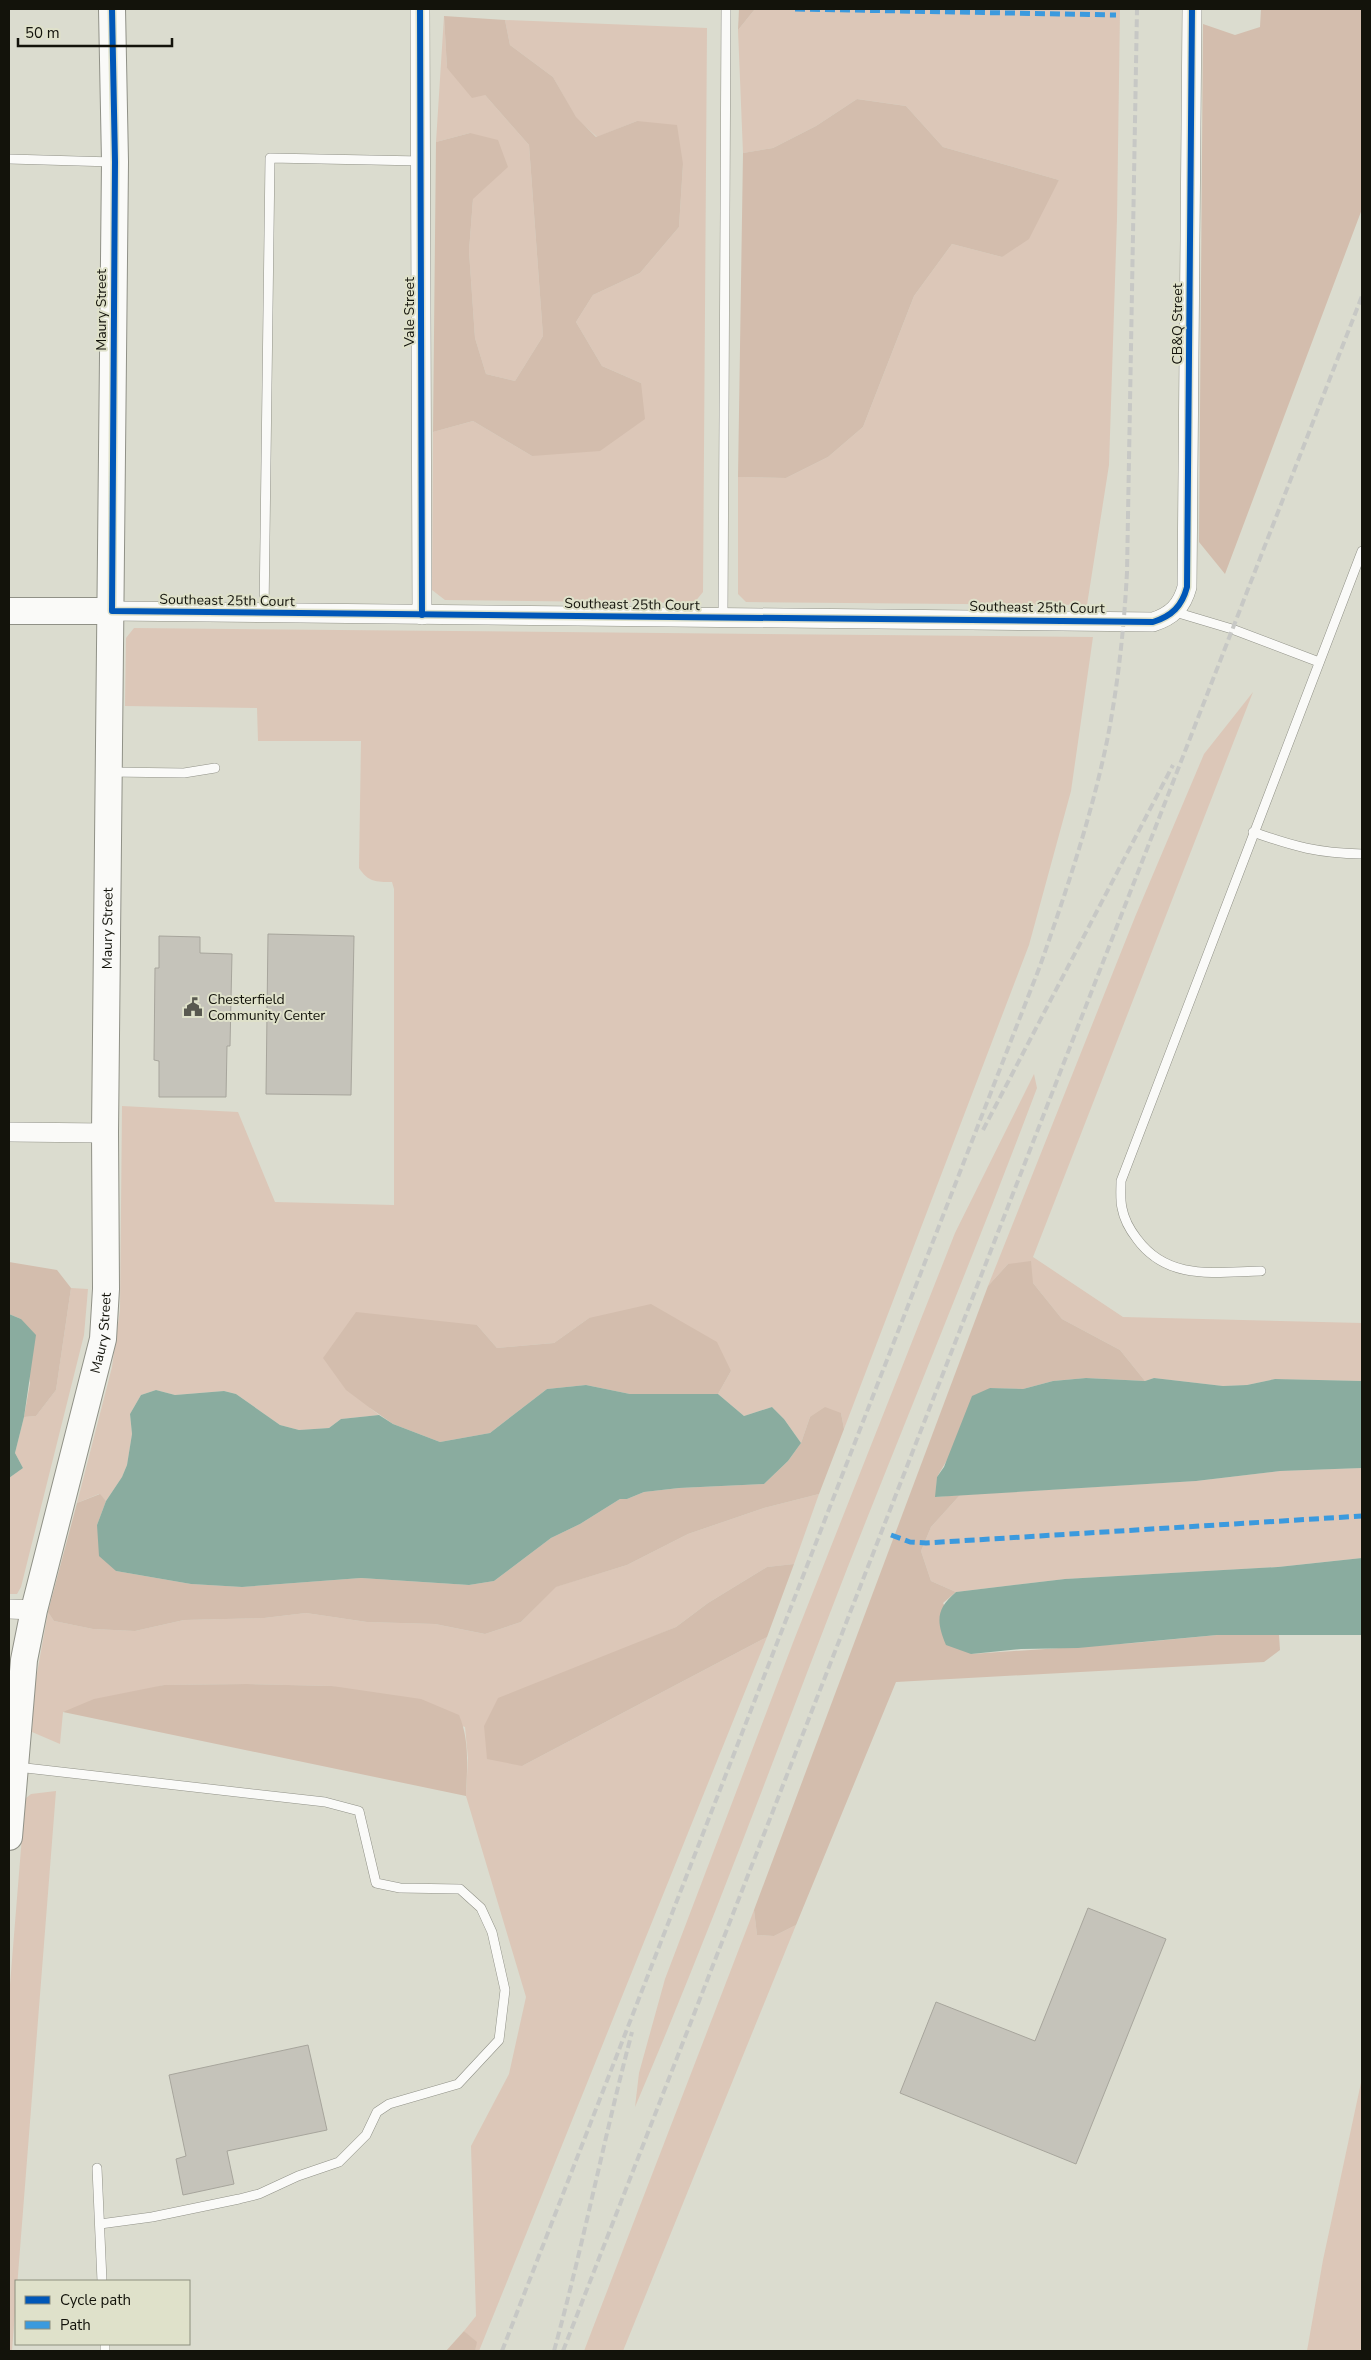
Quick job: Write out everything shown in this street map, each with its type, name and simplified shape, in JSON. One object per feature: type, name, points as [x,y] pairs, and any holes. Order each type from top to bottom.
[{"type":"main road","name":"Maury Street","points":[[9,1837],[24,1660],[21,1610],[103,1339],[106,1289],[105,1133],[112,611],[115,162],[112,9]]},
{"type":"main road","name":"Southeast 25th Court","points":[[9,611],[112,611]]},
{"type":"street","name":"Vale Street","points":[[420,9],[422,615]]},
{"type":"street","name":"CB&Q Street","points":[[1175,612],[1184,599],[1187,587],[1192,9]]},
{"type":"street","name":"Southeast 25th Court","points":[[112,611],[1153,622],[1175,612]]},
{"type":"street","points":[[9,1132],[105,1133]]},
{"type":"lane","points":[[723,618],[726,9]]},
{"type":"lane","points":[[264,613],[270,158],[421,161]]},
{"type":"lane","points":[[9,159],[115,162]]},
{"type":"lane","points":[[1261,1271],[1195,1272],[1169,1267],[1146,1251],[1130,1229],[1122,1208],[1121,1181],[1362,551]]},
{"type":"lane","points":[[1175,612],[1232,629],[1319,662]]},
{"type":"lane","points":[[110,772],[184,773],[215,768]]},
{"type":"lane","points":[[1254,832],[1298,848],[1327,853],[1362,854]]},
{"type":"lane","points":[[15,1767],[325,1802],[360,1811],[376,1883],[400,1888],[460,1889],[481,1908],[492,1932],[505,1990],[499,2040],[458,2084],[389,2104],[377,2112],[366,2135],[339,2162],[298,2176],[259,2194],[152,2218],[100,2224]]},
{"type":"lane","points":[[97,2168],[102,2280]]},
{"type":"shaded area","points":[[739,9],[755,9],[738,30]]},
{"type":"shaded area","points":[[755,9],[1120,9],[1117,219],[1109,465],[1087,605],[746,602],[738,594],[738,477],[786,478],[828,457],[863,427],[914,296],[952,244],[1002,257],[1059,180],[943,147],[906,106],[857,99],[816,126],[773,148],[743,153],[738,30]]},
{"type":"shaded area","points":[[1261,9],[1362,9],[1362,209],[1225,574],[1199,542],[1203,24],[1235,35],[1260,27]]},
{"type":"shaded area","points":[[444,16],[447,68],[485,95],[529,145],[543,336],[515,381],[486,374],[475,338],[469,251],[473,199],[470,133],[436,142]]},
{"type":"shaded area","points":[[444,16],[505,20],[510,45],[553,77],[576,117],[596,137],[637,121],[677,125],[683,164],[679,227],[640,273],[593,295],[576,322],[602,366],[641,383],[645,419],[600,451],[532,456],[473,421],[433,432],[436,142],[470,133],[498,140],[508,167],[473,199],[469,251],[475,338],[486,374],[515,381],[543,336],[529,145],[485,95],[472,98],[447,68]]},
{"type":"shaded area","points":[[505,20],[707,28],[703,592],[694,603],[445,600],[432,590],[433,432],[473,421],[532,456],[641,383],[602,366],[576,322],[593,295],[640,273],[679,227],[683,164],[637,121],[597,137],[576,118],[553,77],[510,45]]},
{"type":"shaded area","points":[[857,99],[906,106],[943,147],[1059,180],[1029,239],[1002,257],[952,244],[914,296],[863,427],[828,457],[786,478],[738,477],[743,153],[773,148],[816,126]]},
{"type":"shaded area","points":[[134,628],[1093,637],[1071,791],[1029,945],[844,1429],[841,1413],[810,1417],[801,1443],[784,1419],[772,1407],[744,1416],[718,1394],[731,1371],[589,1318],[554,1343],[497,1348],[477,1325],[370,1408],[379,1415],[341,1419],[329,1428],[299,1430],[280,1425],[236,1394],[224,1391],[175,1395],[156,1390],[141,1395],[130,1414],[132,1434],[127,1465],[122,1477],[106,1501],[99,1494],[77,1503],[112,1367],[120,1310],[122,1106],[238,1112],[275,1202],[394,1205],[394,889],[392,882],[369,879],[359,868],[361,741],[258,741],[257,708],[125,706],[126,638]]},
{"type":"shaded area","points":[[1253,692],[1033,1257],[1123,1317],[1362,1323],[1362,1381],[1275,1379],[1247,1385],[1223,1386],[1154,1378],[1145,1381],[1120,1350],[1062,1319],[1033,1283],[1008,1264],[988,1286],[1135,917],[1204,754]]},
{"type":"shaded area","points":[[1034,1074],[1037,1088],[1014,1149],[847,1569],[717,1906],[635,2107],[639,2073],[665,1979],[794,1640],[955,1233]]},
{"type":"shaded area","points":[[1031,1261],[1033,1283],[1062,1319],[1120,1350],[1145,1381],[1086,1378],[1053,1381],[1023,1389],[990,1388],[937,1477],[936,1497],[960,1495],[931,1527],[921,1551],[931,1581],[956,1592],[943,1603],[971,1654],[1134,1643],[1217,1635],[1279,1635],[1280,1650],[1264,1662],[896,1682],[796,1925],[774,1936],[757,1935],[754,1910],[988,1286],[1008,1264]]},
{"type":"shaded area","points":[[9,1262],[57,1270],[71,1288],[56,1390],[36,1416],[24,1417],[30,1383],[21,1319],[9,1314]]},
{"type":"shaded area","points":[[71,1288],[88,1289],[84,1335],[21,1587],[17,1594],[9,1594],[9,1478],[23,1468],[15,1453],[24,1417],[36,1416],[56,1390]]},
{"type":"shaded area","points":[[651,1304],[717,1342],[731,1371],[718,1394],[630,1394],[586,1385],[547,1389],[490,1433],[440,1442],[393,1424],[370,1408],[346,1390],[323,1358],[356,1312],[477,1325],[497,1348],[554,1343],[589,1318]]},
{"type":"shaded area","points":[[9,1314],[21,1319],[36,1335],[24,1417],[15,1453],[23,1468],[9,1478]]},
{"type":"shaded area","points":[[1086,1378],[1145,1381],[1154,1378],[1223,1386],[1247,1385],[1275,1379],[1362,1381],[1362,1468],[1280,1471],[1196,1481],[935,1497],[937,1477],[944,1467],[972,1396],[990,1388],[1023,1389],[1053,1381]]},
{"type":"shaded area","points":[[586,1385],[630,1394],[718,1394],[744,1416],[772,1407],[784,1419],[801,1443],[788,1461],[764,1484],[679,1488],[644,1492],[627,1499],[620,1499],[580,1524],[551,1538],[494,1581],[469,1585],[361,1578],[242,1587],[191,1584],[116,1571],[99,1556],[97,1525],[106,1501],[122,1477],[127,1465],[132,1434],[130,1414],[141,1395],[156,1390],[175,1395],[224,1391],[236,1394],[280,1425],[299,1430],[329,1428],[341,1419],[379,1415],[393,1424],[440,1442],[490,1433],[547,1389]]},
{"type":"shaded area","points":[[825,1407],[841,1413],[844,1429],[819,1494],[764,1508],[688,1534],[627,1565],[556,1587],[521,1622],[485,1634],[435,1624],[367,1622],[306,1613],[264,1618],[184,1620],[135,1631],[93,1629],[54,1621],[48,1612],[77,1503],[100,1494],[106,1501],[97,1525],[116,1571],[191,1584],[242,1587],[361,1578],[469,1585],[494,1581],[551,1538],[580,1524],[620,1499],[627,1499],[644,1492],[679,1488],[764,1484],[788,1461],[801,1443],[810,1417]]},
{"type":"shaded area","points":[[1362,1468],[1362,1558],[1278,1567],[1065,1579],[956,1592],[931,1581],[921,1551],[931,1527],[960,1495],[1196,1481],[1280,1471]]},
{"type":"shaded area","points":[[819,1494],[794,1564],[767,1567],[708,1603],[676,1627],[597,1660],[522,1766],[767,1637],[479,2351],[475,2351],[476,2342],[464,2331],[476,2316],[471,2146],[509,2074],[526,1997],[466,1796],[468,1758],[465,1727],[332,1686],[164,1685],[63,1712],[60,1744],[32,1732],[34,1690],[48,1612],[54,1621],[93,1629],[135,1631],[184,1620],[264,1618],[306,1613],[367,1622],[435,1624],[485,1634],[521,1622],[555,1587],[627,1565],[688,1534],[764,1508]]},
{"type":"shaded area","points":[[1362,1558],[1362,1635],[1217,1635],[1078,1648],[1021,1649],[971,1654],[946,1645],[939,1622],[941,1610],[949,1598],[956,1592],[1065,1579],[1278,1567]]},
{"type":"shaded area","points":[[794,1564],[767,1637],[522,1766],[487,1759],[484,1726],[498,1698],[676,1627],[708,1603],[767,1567]]},
{"type":"shaded area","points":[[164,1685],[332,1686],[421,1699],[459,1715],[466,1745],[466,1796],[63,1712],[94,1699]]},
{"type":"shaded area","points":[[56,1791],[18,2280],[15,2280],[12,2351],[9,2351],[9,1997],[25,1799],[31,1794]]},
{"type":"shaded area","points":[[754,1910],[757,1935],[774,1936],[796,1925],[623,2351],[584,2351]]},
{"type":"shaded area","points":[[1362,2078],[1362,2351],[1307,2351],[1323,2260]]},
{"type":"shaded area","points":[[464,2331],[477,2342],[475,2351],[446,2351]]},
{"type":"building","points":[[268,934],[354,936],[351,1095],[266,1094]]},
{"type":"building","name":"Chesterfield Community Center","points":[[159,936],[200,937],[200,953],[232,954],[230,1046],[227,1046],[226,1097],[159,1097],[159,1061],[154,1060],[155,968],[159,968]]},
{"type":"building","points":[[1088,1908],[1166,1939],[1076,2164],[900,2093],[936,2002],[1035,2041]]},
{"type":"building","points":[[308,2045],[327,2130],[227,2151],[234,2184],[183,2195],[176,2159],[186,2156],[169,2075]]},
{"type":"railway","points":[[502,2351],[1040,966],[1086,827],[1101,770],[1114,699],[1122,636],[1127,572],[1137,9]]},
{"type":"railway","points":[[563,2351],[1362,296]]},
{"type":"railway","points":[[983,1130],[1173,765]]},
{"type":"railway","points":[[554,2351],[632,2032]]},
{"type":"marked path","points":[[795,9],[1116,15]]},
{"type":"marked path","points":[[891,1535],[910,1542],[926,1543],[1362,1516]]},
{"type":"cycle path","points":[[112,9],[115,162],[112,611],[1153,622],[1166,617],[1179,605],[1187,587],[1192,9]]},
{"type":"cycle path","points":[[420,9],[422,615]]},
{"type":"place","name":"Chesterfield Community Center","points":[[193,1007]]}]
